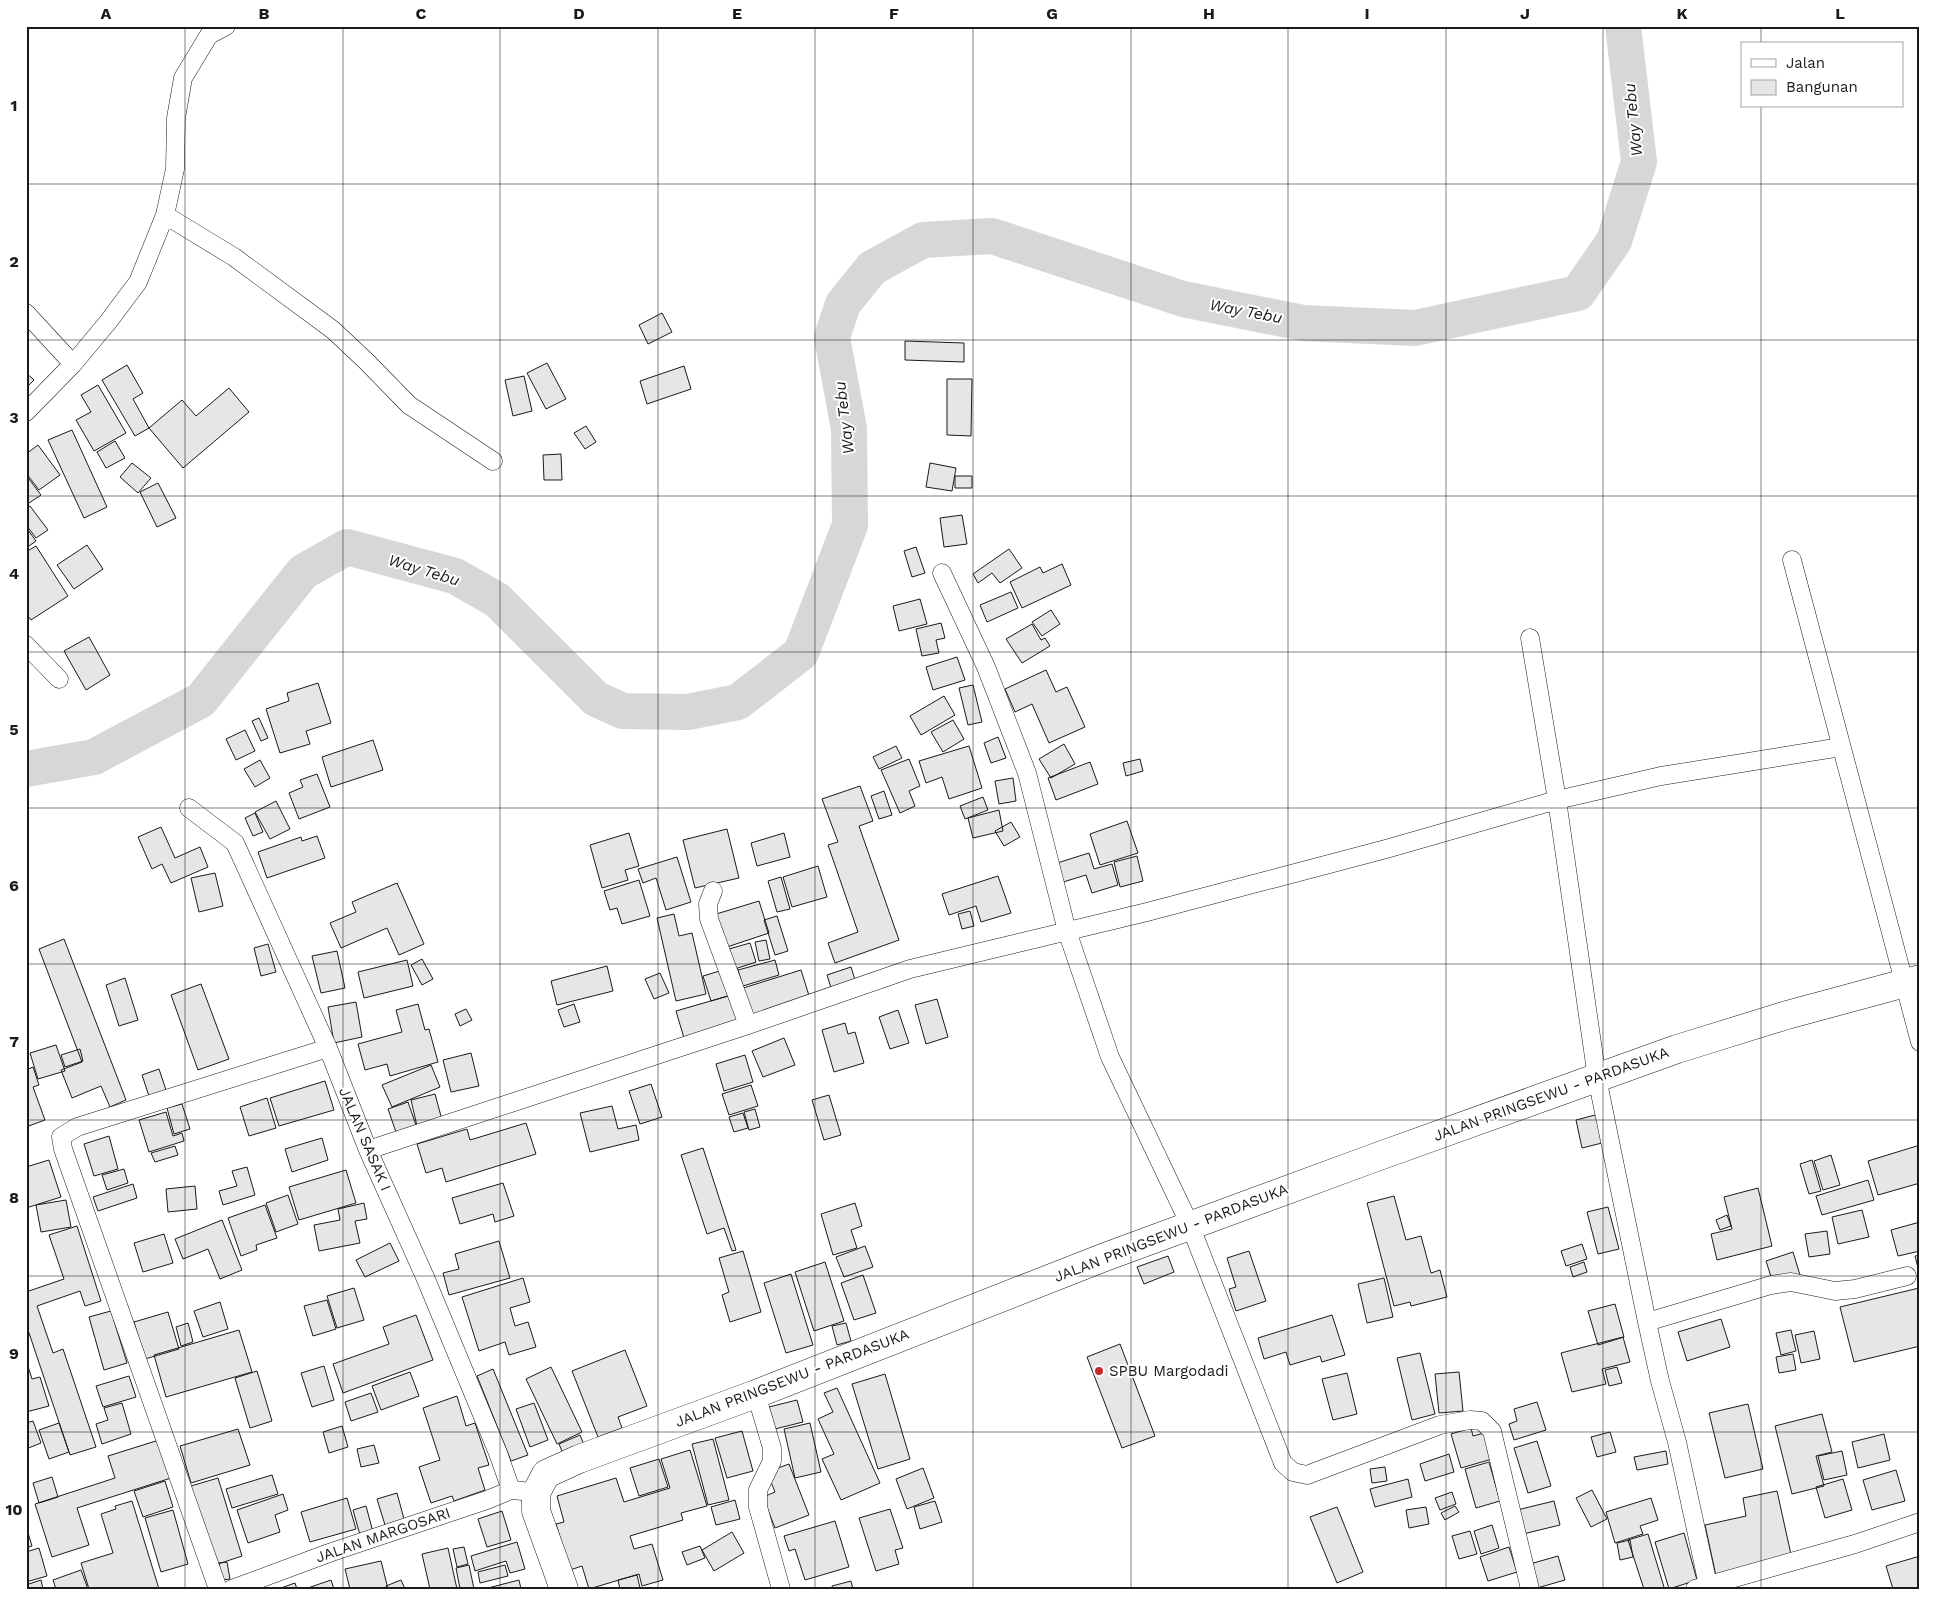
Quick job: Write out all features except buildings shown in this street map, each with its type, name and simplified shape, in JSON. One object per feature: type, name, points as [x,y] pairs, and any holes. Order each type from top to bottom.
[{"type":"main road","name":"JALAN PRINGSEWU - PARDASUKA","points":[[523,1491],[546,1474],[588,1456],[756,1394],[1190,1225],[1677,1049],[1778,1018],[1912,981]]},
{"type":"main road","points":[[523,1491],[536,1511],[564,1589]]},
{"type":"street","points":[[26,412],[73,364],[138,282],[165,215],[175,169],[176,118],[184,78],[206,30],[226,26]]},
{"type":"street","points":[[165,215],[234,257],[333,330],[366,360],[410,405],[493,461]]},
{"type":"street","points":[[26,313],[73,364]]},
{"type":"street","points":[[1792,560],[1841,747],[1912,981],[1920,1042]]},
{"type":"street","points":[[942,573],[986,667],[1027,773],[1067,931],[1110,1057],[1190,1225],[1283,1463],[1293,1472],[1307,1475],[1440,1425],[1470,1420],[1482,1421],[1492,1431],[1530,1589]]},
{"type":"street","points":[[1530,638],[1557,800],[1597,1078],[1647,1322],[1677,1442],[1702,1587],[1854,1544],[1920,1522]]},
{"type":"street","points":[[26,645],[59,679]]},
{"type":"street","points":[[368,1150],[748,1025],[910,969],[1147,912],[1366,854],[1557,800],[1661,776],[1841,747]]},
{"type":"street","name":"JALAN SASAK I","points":[[190,808],[235,843],[328,1048],[368,1150],[426,1277],[498,1452],[523,1491]]},
{"type":"street","points":[[714,891],[708,904],[710,919],[748,1025]]},
{"type":"street","points":[[218,1589],[63,1149],[61,1137],[77,1127],[328,1048]]},
{"type":"street","points":[[1647,1322],[1791,1282],[1836,1291],[1856,1289],[1907,1276]]},
{"type":"street","points":[[756,1394],[772,1448],[772,1461],[758,1490],[758,1507],[781,1589]]},
{"type":"street","name":"JALAN MARGOSARI","points":[[232,1589],[329,1553],[487,1500],[523,1491]]},
{"type":"waterway","name":"Way Tebu","points":[[26,769],[94,757],[201,700],[303,572],[347,547],[455,576],[497,600],[596,699],[623,711],[688,712],[738,702],[801,653],[850,525],[849,429],[832,337],[843,304],[872,268],[923,240],[992,236],[1183,299],[1303,323],[1415,328],[1578,293],[1614,241],[1639,162],[1623,26]]},
{"type":"place","name":"SPBU Margodadi","points":[[1099,1371]]}]
